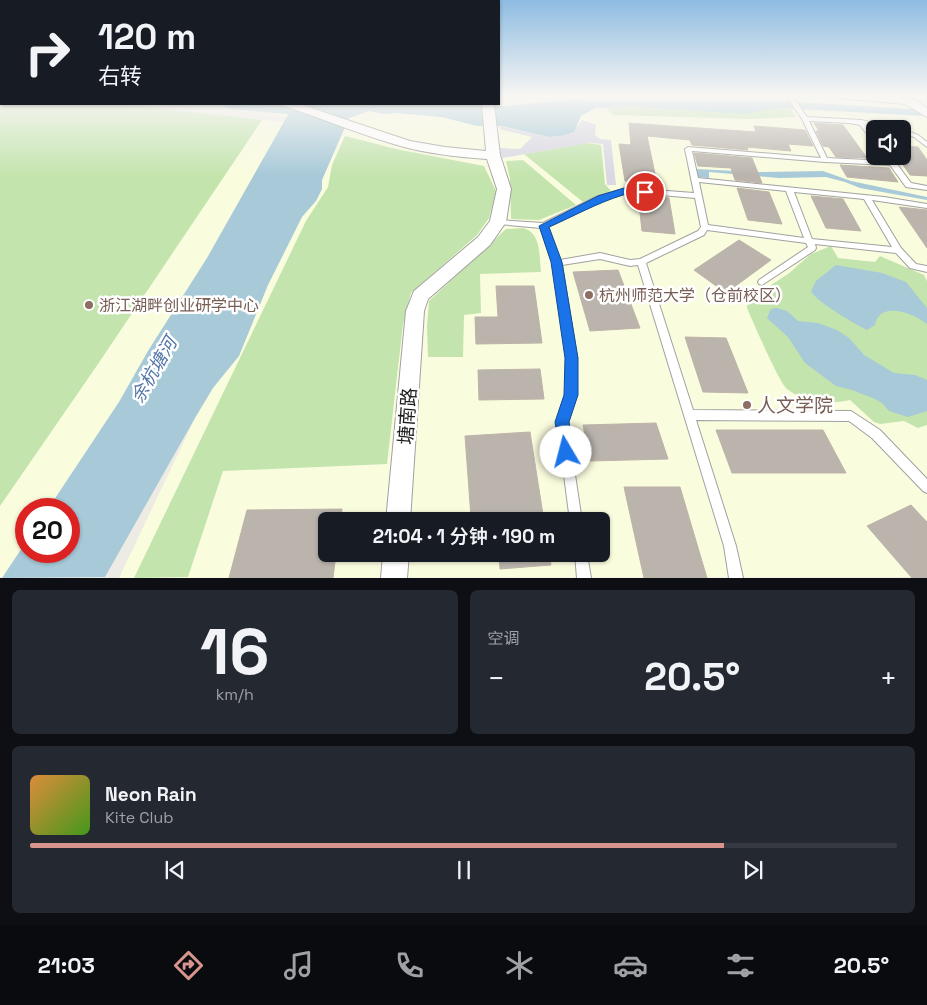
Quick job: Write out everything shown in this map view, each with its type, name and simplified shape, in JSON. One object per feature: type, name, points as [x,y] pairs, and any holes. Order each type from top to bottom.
[{"type":"street","points":[[338,122],[400,142],[458,152],[493,155]]},
{"type":"street","points":[[489,122],[493,155],[504,189],[498,222]]},
{"type":"street","name":"塘南路","points":[[399,512],[415,311],[420,296],[436,281],[462,262],[484,241],[498,222]]},
{"type":"street","points":[[394,578],[395,562]]},
{"type":"lane","points":[[806,122],[825,160]]},
{"type":"lane","points":[[861,122],[866,123]]},
{"type":"lane","points":[[861,122],[866,129]]},
{"type":"lane","points":[[911,134],[927,145]]},
{"type":"lane","points":[[557,262],[600,256],[630,263],[641,262],[702,232],[705,227],[688,149],[866,162]]},
{"type":"lane","points":[[893,165],[910,185],[927,188]]},
{"type":"lane","points":[[695,180],[912,202],[927,206]]},
{"type":"lane","points":[[762,282],[812,248],[789,189]]},
{"type":"lane","points":[[498,222],[544,226],[601,198],[627,190],[698,196]]},
{"type":"lane","points":[[867,198],[898,250],[913,266],[927,269]]},
{"type":"lane","points":[[544,226],[557,262],[572,358],[571,395],[562,422],[575,512]]},
{"type":"lane","points":[[705,227],[898,250]]},
{"type":"lane","points":[[641,262],[730,546],[736,578]]},
{"type":"lane","points":[[689,415],[851,416],[876,434],[927,486]]},
{"type":"lane","points":[[582,562],[584,578]]},
{"type":"shaded area","name":"浙江湖畔创业研学中心","points":[[0,122],[285,122],[207,258],[148,351],[119,402],[55,498],[15,498],[15,558],[2,578],[0,577]]},
{"type":"shaded area","name":"杭州师范大学（仓前校区）","points":[[296,122],[866,122],[866,165],[911,165],[911,122],[927,122],[927,577],[119,578],[326,133]]},
{"type":"shaded area","points":[[581,122],[596,125],[595,135],[600,139],[611,140],[616,185],[607,185],[603,144],[589,143],[502,158],[500,148],[520,149],[532,137],[500,129],[499,126],[549,137],[561,136],[577,127]]},
{"type":"green space","name":"浙江湖畔创业研学中心","points":[[0,122],[261,122],[98,364],[0,506]]},
{"type":"green space","points":[[345,136],[396,149],[484,166],[496,191],[489,218],[477,235],[411,293],[403,324],[387,464],[223,471],[188,577],[134,578],[306,221],[328,187],[332,165]]},
{"type":"green space","points":[[586,143],[601,145],[605,184],[611,191],[583,202],[524,154]]},
{"type":"green space","points":[[523,160],[576,205],[539,220],[511,219],[510,179],[506,161]]},
{"type":"green space","points":[[523,228],[534,235],[537,240],[541,272],[480,274],[481,313],[464,315],[463,357],[428,357],[427,326],[429,301],[506,229]]},
{"type":"green space","points":[[831,246],[838,258],[875,262],[880,256],[924,275],[927,281],[927,425],[918,428],[904,421],[880,424],[874,422],[850,400],[817,402],[794,394],[787,389],[778,375],[747,308],[748,300],[788,274],[811,254]]},
{"type":"water","name":"余杭塘河","points":[[284,122],[347,122],[322,180],[322,189],[316,201],[302,217],[268,285],[239,356],[213,388],[105,577],[2,578],[15,558],[15,563],[80,563],[80,498],[55,498],[119,402],[148,351],[207,258]]},
{"type":"water","points":[[461,122],[578,122],[574,132],[549,137],[501,126],[477,126]]},
{"type":"water","points":[[696,169],[757,172],[823,171],[851,181],[927,197],[927,200],[860,188],[826,177],[779,178],[709,172],[709,178],[698,177]]},
{"type":"water","points":[[836,265],[882,273],[906,282],[927,308],[927,324],[906,313],[890,311],[878,317],[875,325],[867,330],[836,312],[819,300],[811,291],[816,281]]},
{"type":"water","points":[[776,308],[787,311],[798,321],[818,323],[837,330],[849,338],[864,355],[894,373],[915,375],[927,380],[927,411],[908,417],[889,411],[882,403],[875,399],[836,386],[805,363],[788,337],[767,318],[771,309]]},
{"type":"building","points":[[629,123],[756,132],[754,126],[805,130],[813,146],[788,144],[791,151],[747,147],[748,150],[692,145],[690,140],[647,136],[658,188],[637,187],[636,181],[625,181],[619,144],[631,145]]},
{"type":"building","points":[[814,123],[843,125],[866,158],[836,157],[829,147],[823,146],[816,131],[819,131]]},
{"type":"building","points":[[911,147],[918,147],[927,160],[927,176],[910,175],[903,165],[911,165]]},
{"type":"building","points":[[694,153],[752,158],[762,183],[735,180],[731,168],[698,166]]},
{"type":"building","points":[[840,165],[889,168],[898,182],[847,177]]},
{"type":"building","points":[[737,188],[769,192],[782,224],[748,220]]},
{"type":"building","points":[[638,195],[669,198],[675,234],[642,231]]},
{"type":"building","points":[[811,196],[843,199],[861,231],[826,228]]},
{"type":"building","points":[[899,207],[927,210],[927,248]]},
{"type":"building","points":[[739,240],[771,260],[726,293],[694,270]]},
{"type":"building","points":[[618,270],[640,328],[590,331],[573,272]]},
{"type":"building","points":[[496,286],[534,286],[542,343],[476,344],[475,317],[498,317]]},
{"type":"building","points":[[685,337],[726,338],[748,393],[703,392]]},
{"type":"building","points":[[540,369],[544,399],[479,400],[478,370]]},
{"type":"building","points":[[656,423],[668,459],[590,461],[583,425]]},
{"type":"building","points":[[716,430],[823,430],[846,473],[732,473]]},
{"type":"building","points":[[530,432],[543,512],[471,512],[465,436]]},
{"type":"building","points":[[624,487],[680,487],[707,578],[644,578]]},
{"type":"building","points":[[911,505],[927,522],[927,578],[912,578],[867,526]]},
{"type":"building","points":[[342,509],[342,512],[318,512],[318,562],[335,562],[333,578],[229,578],[247,510]]},
{"type":"building","points":[[500,562],[550,562],[551,565],[500,569]]},
{"type":"place","name":"杭州师范大学（仓前校区）","points":[[589,295]]},
{"type":"place","name":"浙江湖畔创业研学中心","points":[[89,305]]},
{"type":"place","name":"人文学院","points":[[747,405]]},
{"type":"route","points":[[566,452],[562,422],[571,395],[572,358],[557,262],[544,226],[601,198],[627,190],[645,192]]}]
